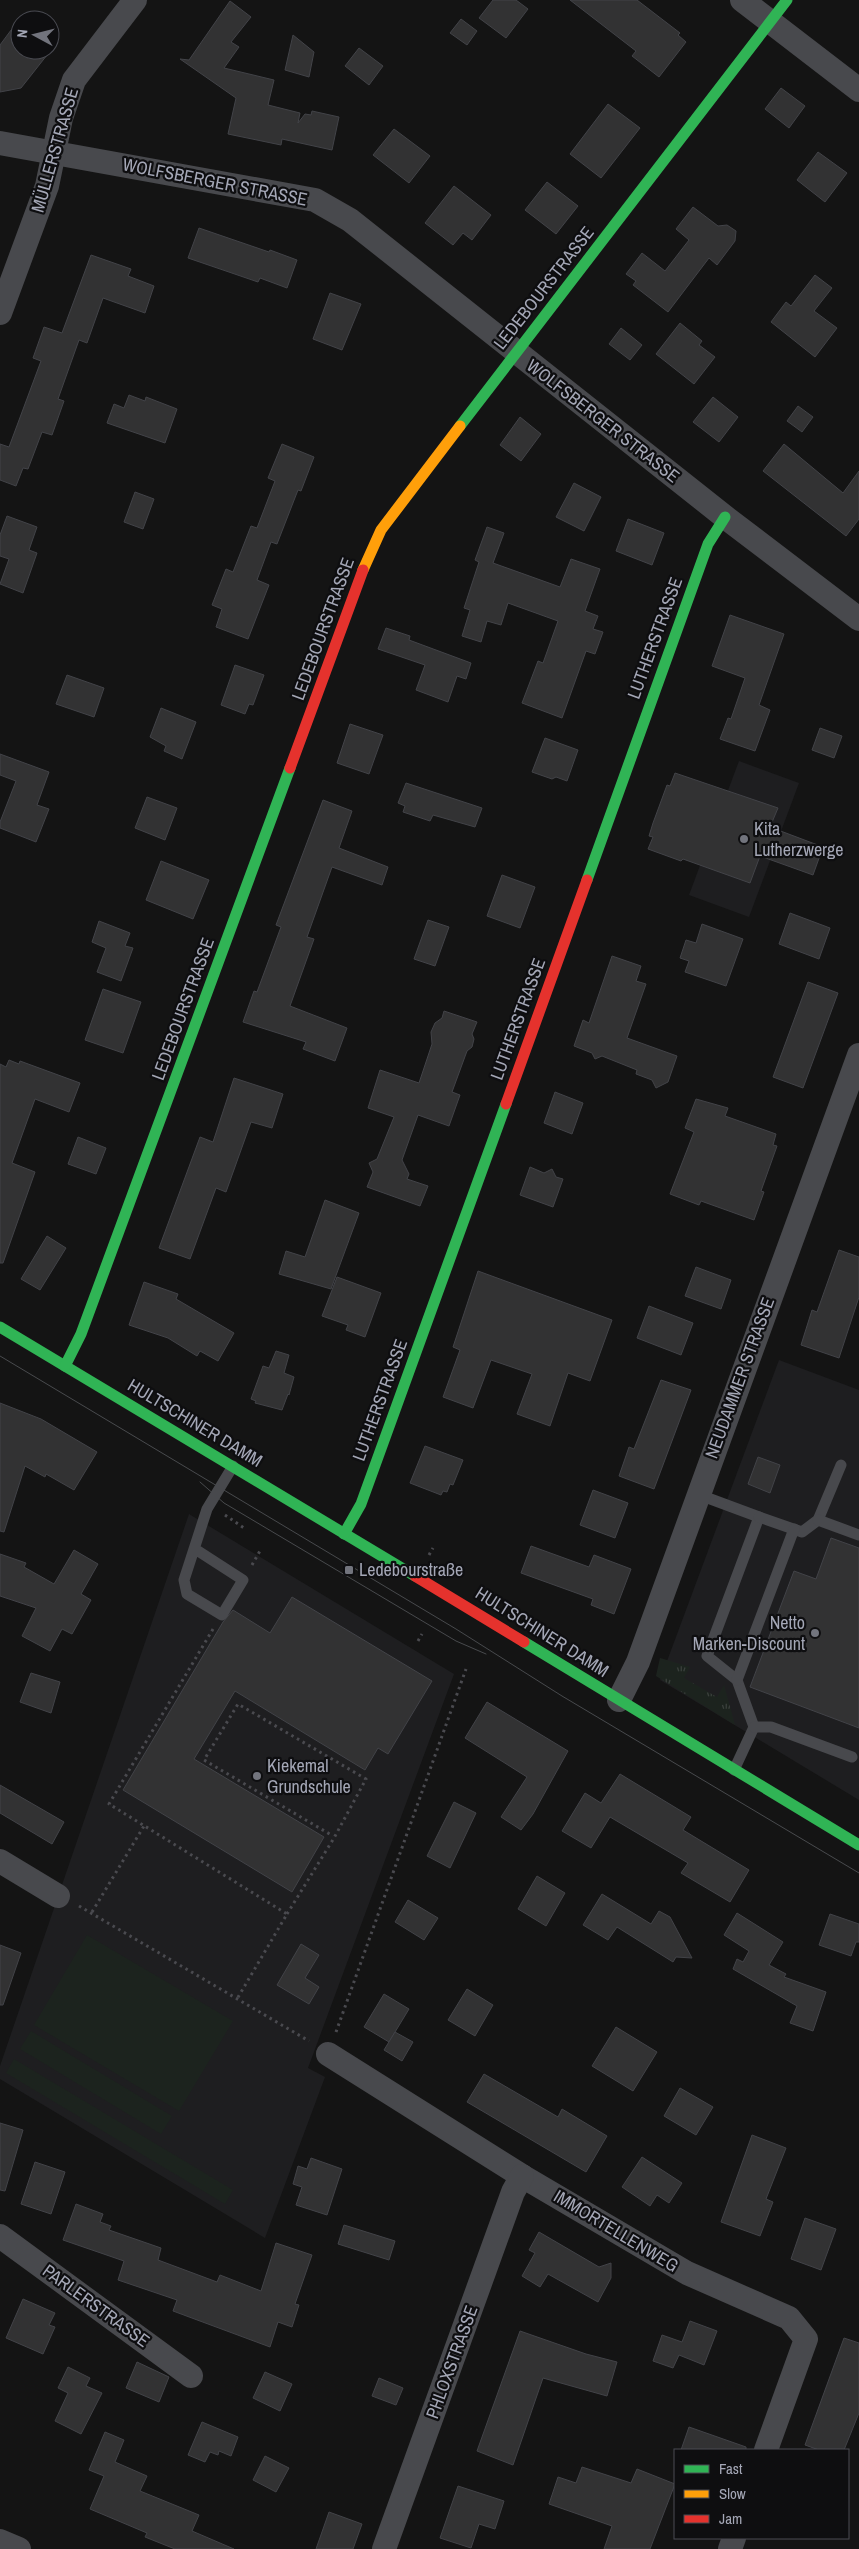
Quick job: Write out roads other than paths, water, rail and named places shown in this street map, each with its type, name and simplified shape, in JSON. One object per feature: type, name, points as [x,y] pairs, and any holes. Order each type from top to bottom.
[{"type":"street","name":"MÜLLERSTRASSE","points":[[0,313],[47,186],[61,118],[74,80],[135,0]]},
{"type":"street","points":[[742,0],[859,90]]},
{"type":"street","name":"LEDEBOURSTRASSE","points":[[65,1366],[82,1334],[366,563],[381,530],[787,0]]},
{"type":"street","name":"WOLFSBERGER STRASSE","points":[[0,143],[315,200],[350,220],[725,517],[859,619]]},
{"type":"street","name":"LUTHERSTRASSE","points":[[344,1534],[361,1504],[708,544],[725,517]]},
{"type":"street","name":"NEUDAMMER STRASSE","points":[[619,1700],[638,1662],[859,1055]]},
{"type":"street","name":"HULTSCHINER DAMM","points":[[0,1327],[859,1845]]},
{"type":"street","points":[[0,1861],[58,1896]]},
{"type":"street","name":"IMMORTELLENWEG","points":[[322,2049],[522,2176],[687,2273],[789,2318],[806,2339],[766,2449]]},
{"type":"street","name":"PHLOXSTRASSE","points":[[384,2549],[513,2192],[522,2176]]},
{"type":"street","name":"PARLERSTRASSE","points":[[0,2236],[191,2376]]},
{"type":"street","points":[[0,2541],[19,2549]]},
{"type":"lane","points":[[698,1494],[802,1532],[818,1520],[841,1465]]},
{"type":"lane","points":[[195,1549],[243,1580],[222,1615],[187,1594],[184,1580],[207,1510],[233,1466]]},
{"type":"lane","points":[[734,1770],[754,1727],[737,1680],[708,1656],[759,1517]]},
{"type":"lane","points":[[818,1520],[859,1535]]},
{"type":"lane","points":[[737,1680],[794,1529]]},
{"type":"lane","points":[[754,1727],[771,1727],[852,1757]]},
{"type":"tram line","points":[[0,1356],[456,1629],[562,1696],[859,1873]]},
{"type":"tram line","points":[[200,1482],[224,1503],[456,1641],[486,1654]]},
{"type":"place","name":"Kita Lutherzwerge","points":[[744,839]]},
{"type":"place","name":"Ledebourstraße","points":[[349,1570]]},
{"type":"place","name":"Netto Marken-Discount","points":[[815,1633]]},
{"type":"place","name":"Kiekemal Grundschule","points":[[257,1776]]}]
